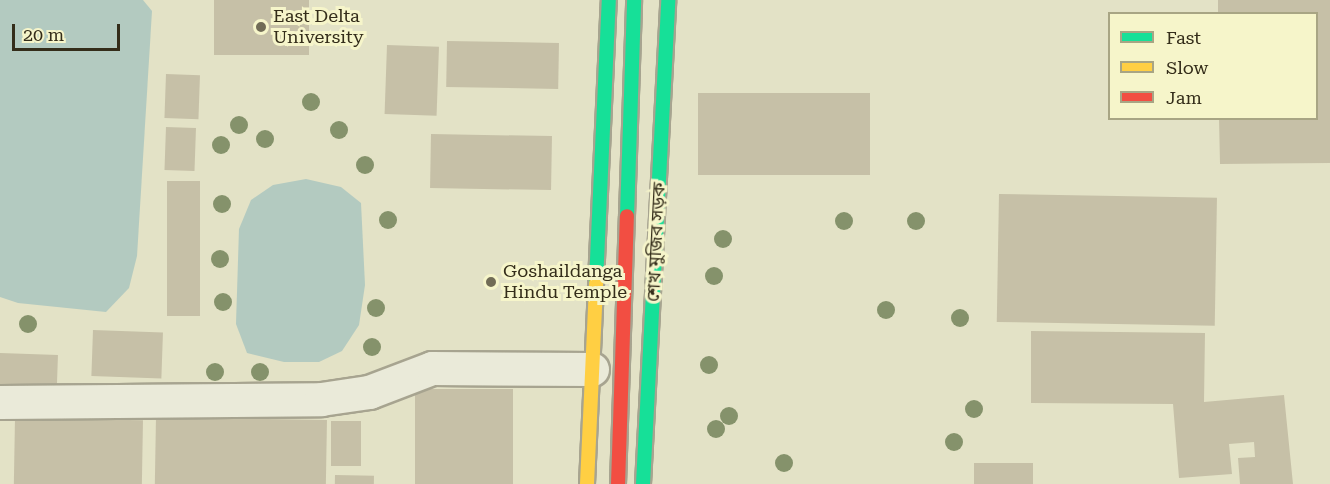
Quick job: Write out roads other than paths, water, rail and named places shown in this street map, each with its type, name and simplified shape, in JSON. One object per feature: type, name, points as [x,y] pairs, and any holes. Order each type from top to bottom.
[{"type":"highway","points":[[587,484],[609,0]]},
{"type":"highway","points":[[618,484],[634,0]]},
{"type":"highway","name":"শেখ মুজিব সড়ক","points":[[643,484],[669,0]]},
{"type":"highway","points":[[653,484],[677,0]]},
{"type":"street","points":[[0,402],[321,399],[369,392],[432,368],[592,369]]},
{"type":"place","name":"East Delta University","points":[[261,27]]},
{"type":"place","name":"Goshaildanga Hindu Temple","points":[[491,282]]}]
